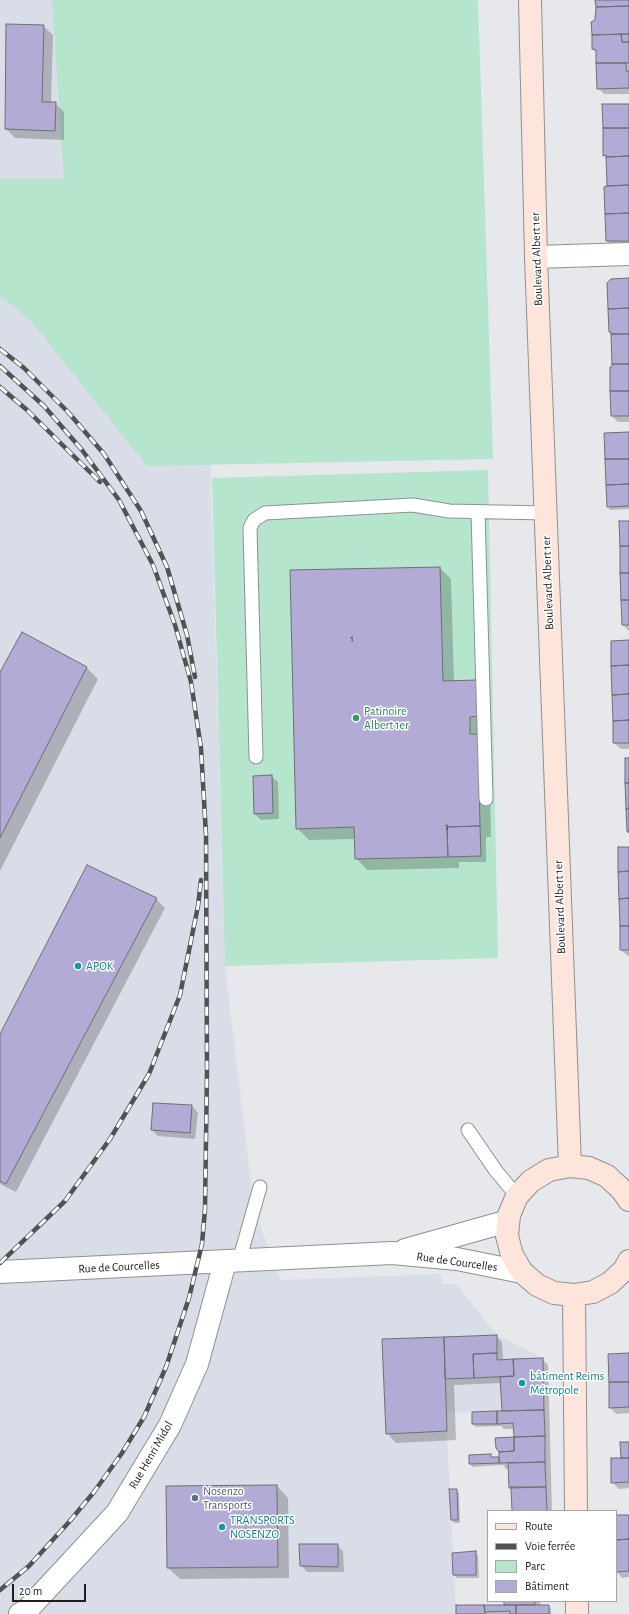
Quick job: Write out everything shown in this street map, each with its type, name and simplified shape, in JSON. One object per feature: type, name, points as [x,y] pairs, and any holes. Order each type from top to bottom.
[{"type":"main road","name":"Boulevard Albert 1er","points":[[530,0],[536,257],[570,1166]]},
{"type":"main road","points":[[627,1192],[608,1176],[589,1168],[570,1166],[549,1170],[531,1180],[517,1196],[509,1215],[507,1236],[512,1255],[522,1272],[537,1285],[554,1293],[574,1296],[593,1292],[610,1283],[624,1270],[629,1261]]},
{"type":"main road","points":[[574,1296],[576,1510]]},
{"type":"main road","points":[[577,1602],[577,1614]]},
{"type":"street","points":[[536,257],[629,254]]},
{"type":"street","name":"Rue de Courcelles","points":[[392,1253],[508,1221]]},
{"type":"street","name":"Rue de Courcelles","points":[[2,1274],[392,1253],[458,1260],[522,1272]]},
{"type":"street","name":"Rue Henri Midol","points":[[20,1614],[26,1610],[117,1513],[170,1425],[197,1364],[232,1261]]},
{"type":"lane","points":[[256,757],[250,528],[254,520],[266,513],[413,506],[449,511],[546,513]]},
{"type":"lane","points":[[478,512],[486,799]]},
{"type":"lane","points":[[468,1130],[496,1171],[517,1196]]},
{"type":"lane","points":[[232,1261],[260,1187]]},
{"type":"shaded area","points":[[0,0],[197,0],[225,966],[254,1210],[281,1280],[441,1274],[442,1284],[456,1284],[497,1335],[543,1358],[544,1410],[446,1413],[456,1614],[0,1614]]},
{"type":"green space","points":[[52,0],[478,0],[493,459],[147,466],[31,321],[0,296],[0,179],[64,179]]},
{"type":"green space","name":"Patinoire Albert 1er","points":[[488,470],[498,958],[225,966],[212,478]]},
{"type":"building","points":[[595,0],[629,0],[629,6],[596,7]]},
{"type":"building","points":[[629,6],[629,34],[592,35],[591,22],[595,20],[596,7]]},
{"type":"building","points":[[6,24],[44,25],[42,102],[56,102],[55,131],[5,129]]},
{"type":"building","points":[[621,34],[622,42],[629,42],[629,63],[596,63],[596,50],[592,49],[592,35]]},
{"type":"building","points":[[621,34],[629,34],[629,42],[622,42]]},
{"type":"building","points":[[596,63],[626,63],[626,71],[629,71],[629,88],[597,89]]},
{"type":"building","points":[[602,104],[629,104],[629,128],[603,128]]},
{"type":"building","points":[[603,128],[629,128],[629,156],[603,156]]},
{"type":"building","points":[[629,156],[629,185],[607,186],[606,157]]},
{"type":"building","points":[[629,185],[629,213],[605,214],[604,187]]},
{"type":"building","points":[[629,213],[629,241],[606,241],[605,214]]},
{"type":"building","points":[[629,278],[629,308],[608,309],[607,283],[611,279]]},
{"type":"building","points":[[629,308],[629,334],[611,334],[611,332],[609,332],[608,309]]},
{"type":"building","points":[[611,334],[629,334],[629,364],[612,364]]},
{"type":"building","points":[[612,364],[629,364],[629,391],[610,391],[610,367],[612,367]]},
{"type":"building","points":[[610,391],[629,391],[629,416],[611,416]]},
{"type":"building","points":[[629,432],[629,459],[605,459],[604,433]]},
{"type":"building","points":[[605,459],[629,459],[629,484],[606,485]]},
{"type":"building","points":[[629,484],[629,506],[607,507],[606,485]]},
{"type":"building","points":[[619,521],[629,521],[629,546],[620,546]]},
{"type":"building","points":[[620,546],[629,546],[629,573],[620,573]]},
{"type":"building","points":[[440,567],[443,681],[477,680],[478,716],[470,717],[470,734],[478,734],[480,826],[447,827],[448,857],[355,859],[354,827],[296,829],[290,570]]},
{"type":"building","points":[[620,573],[629,573],[629,600],[621,600]]},
{"type":"building","points":[[621,600],[629,600],[629,625],[622,625]]},
{"type":"building","points":[[22,632],[87,667],[0,838],[0,672]]},
{"type":"building","points":[[629,640],[629,665],[611,666],[611,641]]},
{"type":"building","points":[[629,665],[629,694],[612,695],[611,666]]},
{"type":"building","points":[[629,694],[629,720],[613,721],[612,695]]},
{"type":"building","points":[[629,720],[629,743],[613,743],[613,721]]},
{"type":"building","points":[[625,758],[629,758],[629,783],[625,783]]},
{"type":"building","points":[[272,775],[273,813],[254,814],[253,776]]},
{"type":"building","points":[[625,783],[629,783],[629,809],[626,809]]},
{"type":"building","points":[[626,809],[629,809],[629,832],[627,832]]},
{"type":"building","points":[[480,826],[481,856],[448,857],[447,827]]},
{"type":"building","points":[[618,847],[629,847],[629,871],[618,872]]},
{"type":"building","name":"APOK","points":[[87,865],[157,898],[6,1184],[0,1181],[0,1034]]},
{"type":"building","points":[[629,871],[629,898],[619,899],[618,872]]},
{"type":"building","points":[[629,898],[629,926],[620,926],[619,899]]},
{"type":"building","points":[[620,926],[629,926],[629,950],[620,950]]},
{"type":"building","points":[[153,1103],[192,1105],[190,1133],[151,1130]]},
{"type":"building","points":[[497,1335],[497,1353],[473,1354],[474,1378],[445,1379],[444,1337]]},
{"type":"building","points":[[444,1337],[447,1431],[386,1434],[382,1339]]},
{"type":"building","name":"bâtiment Reims Métropole","points":[[497,1353],[497,1360],[513,1359],[514,1376],[474,1378],[473,1354]]},
{"type":"building","points":[[629,1353],[629,1382],[609,1382],[608,1354]]},
{"type":"building","name":"bâtiment Reims Métropole","points":[[543,1358],[544,1410],[502,1411],[500,1377],[514,1376],[513,1359]]},
{"type":"building","points":[[609,1382],[629,1382],[629,1407],[609,1408]]},
{"type":"building","points":[[544,1410],[545,1436],[514,1437],[513,1423],[497,1424],[497,1411]]},
{"type":"building","points":[[497,1411],[497,1424],[472,1424],[472,1412]]},
{"type":"building","points":[[545,1436],[545,1462],[499,1463],[499,1452],[514,1451],[514,1437]]},
{"type":"building","points":[[514,1437],[514,1451],[499,1452],[496,1448],[495,1438]]},
{"type":"building","points":[[620,1442],[629,1442],[629,1458],[621,1458]]},
{"type":"building","points":[[491,1454],[491,1457],[499,1457],[499,1463],[469,1464],[469,1455]]},
{"type":"building","points":[[611,1458],[629,1458],[629,1482],[611,1483]]},
{"type":"building","points":[[545,1462],[546,1487],[509,1488],[508,1463]]},
{"type":"building","name":"TRANSPORTS NOSENZO","points":[[277,1485],[278,1567],[167,1568],[166,1486]]},
{"type":"building","points":[[511,1487],[546,1487],[547,1510],[512,1510]]},
{"type":"building","points":[[449,1489],[457,1489],[458,1520],[451,1520]]},
{"type":"building","points":[[617,1515],[629,1515],[629,1539],[617,1540]]},
{"type":"building","points":[[629,1539],[629,1571],[617,1572],[617,1540]]},
{"type":"building","points":[[299,1544],[338,1544],[338,1567],[300,1566]]},
{"type":"building","points":[[476,1551],[476,1575],[453,1575],[452,1553]]},
{"type":"building","points":[[504,1602],[535,1602],[535,1605],[504,1605]]},
{"type":"building","points":[[456,1605],[484,1605],[485,1614],[456,1614]]},
{"type":"building","points":[[484,1605],[516,1605],[516,1614],[510,1614],[510,1611],[485,1612]]},
{"type":"building","points":[[516,1605],[549,1605],[549,1614],[516,1614]]},
{"type":"railway","points":[[0,349],[24,368],[68,412],[104,454],[141,511],[167,567],[187,635],[195,677]]},
{"type":"railway","points":[[0,366],[44,406],[82,450],[119,500],[153,565],[175,625],[191,682],[201,748],[206,835],[207,1071],[205,1209],[202,1244],[189,1298],[166,1367],[144,1417],[122,1453],[94,1492],[29,1566],[0,1590]]},
{"type":"railway","points":[[0,387],[27,410],[100,482]]},
{"type":"railway","points":[[0,1263],[65,1201],[110,1139],[149,1074],[180,995],[198,906],[201,880]]},
{"type":"place","name":"Patinoire Albert 1er","points":[[356,718]]},
{"type":"place","name":"APOK","points":[[78,966]]},
{"type":"place","name":"bâtiment Reims Métropole","points":[[522,1383]]},
{"type":"place","name":"Nosenzo Transports","points":[[195,1498]]},
{"type":"place","name":"TRANSPORTS NOSENZO","points":[[222,1527]]}]
